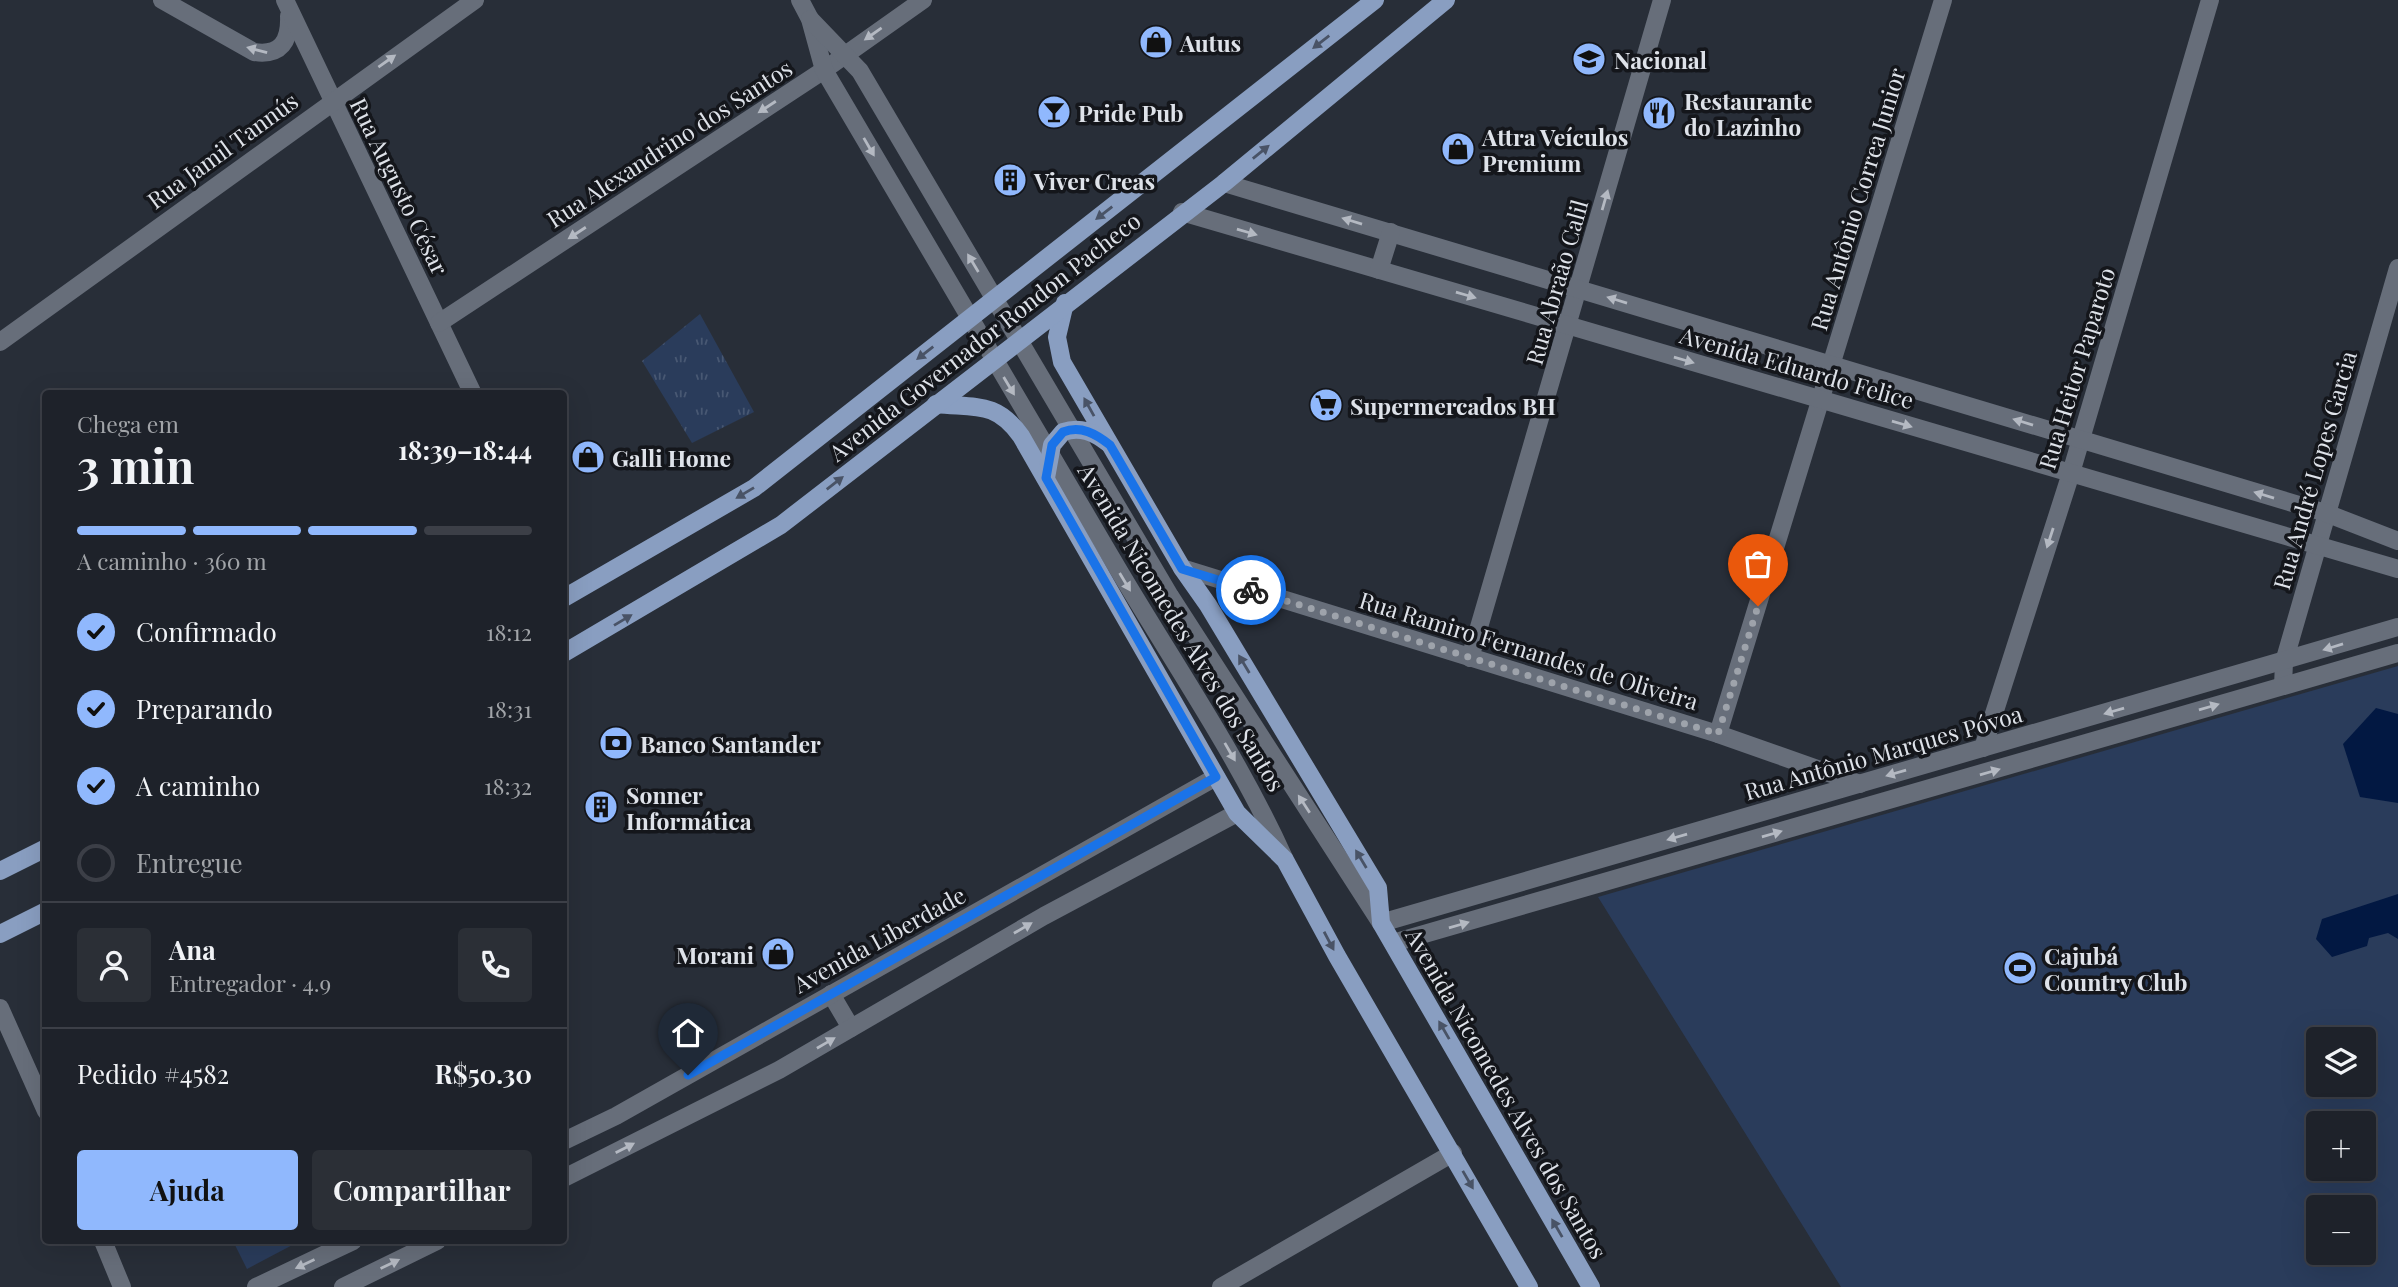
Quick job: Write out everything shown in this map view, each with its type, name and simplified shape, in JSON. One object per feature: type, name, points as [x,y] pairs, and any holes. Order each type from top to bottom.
[{"type":"main road","name":"Avenida Governador Rondon Pacheco","points":[[567,593],[754,488],[1375,0]]},
{"type":"main road","name":"Avenida Governador Rondon Pacheco","points":[[567,651],[781,525],[1182,212],[1224,183],[1446,0]]},
{"type":"main road","name":"Avenida Nicomedes Alves dos Santos","points":[[1065,303],[1057,337],[1062,362],[1182,569],[1208,605],[1378,888],[1381,923],[1591,1287]]},
{"type":"main road","name":"Avenida Nicomedes Alves dos Santos","points":[[936,404],[997,411],[1008,418],[1046,478],[1237,813],[1285,860],[1529,1287]]},
{"type":"main road","points":[[1046,478],[1052,445],[1063,432],[1069,429],[1089,432],[1110,445]]},
{"type":"main road","points":[[0,871],[42,850]]},
{"type":"main road","points":[[0,934],[42,913]]},
{"type":"street","points":[[162,0],[254,52],[264,53],[272,53],[285,44],[290,33],[287,4]]},
{"type":"street","name":"Rua Jamil Tannús","points":[[0,342],[475,0]]},
{"type":"street","name":"Avenida Nicomedes Alves dos Santos","points":[[800,0],[810,19],[824,70],[1143,611],[1230,751],[1262,808],[1285,860]]},
{"type":"street","name":"Rua Alexandrino dos Santos","points":[[439,323],[824,70],[923,0]]},
{"type":"street","name":"Rua Abraão Calil","points":[[1470,658],[1580,289],[1662,0]]},
{"type":"street","name":"Rua Antônio Correa Junior","points":[[1718,734],[1943,0]]},
{"type":"street","name":"Rua Heitor Paparoto","points":[[1983,748],[2071,473],[2210,0]]},
{"type":"street","name":"Rua Augusto César","points":[[287,4],[470,390]]},
{"type":"street","name":"Avenida Nicomedes Alves dos Santos","points":[[810,19],[846,53],[860,71],[1170,596],[1381,923]]},
{"type":"street","name":"Avenida Eduardo Felice","points":[[1224,183],[2326,513],[2398,541]]},
{"type":"street","name":"Avenida Eduardo Felice","points":[[1182,212],[2398,569]]},
{"type":"street","points":[[1379,270],[1391,232]]},
{"type":"street","name":"Rua André Lopes Garcia","points":[[2283,685],[2284,662],[2398,268]]},
{"type":"street","name":"Rua Ramiro Fernandes de Oliveira","points":[[1182,569],[1718,734],[1860,783]]},
{"type":"street","name":"Rua Antônio Marques Póvoa","points":[[1381,923],[2398,627]]},
{"type":"street","name":"Rua Antônio Marques Póvoa","points":[[1393,943],[2398,653]]},
{"type":"street","name":"Avenida Liberdade","points":[[567,1140],[616,1116],[1216,777]]},
{"type":"street","points":[[1834,816],[1840,802],[1854,793],[1860,783]]},
{"type":"street","points":[[567,1176],[779,1070],[1044,916],[1237,813]]},
{"type":"street","points":[[831,994],[852,1028]]},
{"type":"street","points":[[0,1007],[42,1102]]},
{"type":"street","points":[[1221,1287],[1453,1153]]},
{"type":"street","points":[[104,1244],[122,1285]]},
{"type":"street","points":[[256,1287],[347,1244]]},
{"type":"street","points":[[343,1287],[431,1244]]},
{"type":"green space","points":[[700,314],[754,412],[692,443],[642,361]]},
{"type":"green space","name":"Cajubá Country Club","points":[[2398,666],[2398,1287],[1841,1287],[1598,897]]},
{"type":"green space","points":[[234,1244],[294,1244],[247,1269]]},
{"type":"shaded area","points":[[2376,708],[2398,714],[2398,803],[2360,797],[2343,744]]},
{"type":"shaded area","points":[[2398,894],[2398,939],[2388,933],[2369,938],[2367,946],[2332,957],[2316,939],[2322,919]]},
{"type":"way so far","points":[[1251,590],[1718,734],[1758,606]]},
{"type":"place","name":"Autus","points":[[1156,42]]},
{"type":"place","name":"Nacional","points":[[1589,59]]},
{"type":"place","name":"Pride Pub","points":[[1054,112]]},
{"type":"place","name":"Restaurante do Lazinho","points":[[1659,113]]},
{"type":"place","name":"Attra Veículos Premium","points":[[1458,149]]},
{"type":"place","name":"Viver Creas","points":[[1010,180]]},
{"type":"place","name":"Supermercados BH","points":[[1326,405]]},
{"type":"place","name":"Galli Home","points":[[588,457]]},
{"type":"place","name":"Banco Santander","points":[[616,743]]},
{"type":"place","name":"Sonner Informática","points":[[601,807]]},
{"type":"place","name":"Morani","points":[[778,954]]},
{"type":"place","name":"Cajubá Country Club","points":[[2020,968]]},
{"type":"route","points":[[688,1075],[1216,777],[1046,478],[1052,445],[1058,436],[1069,429],[1082,430],[1096,433],[1110,445],[1182,569],[1251,590]]}]
